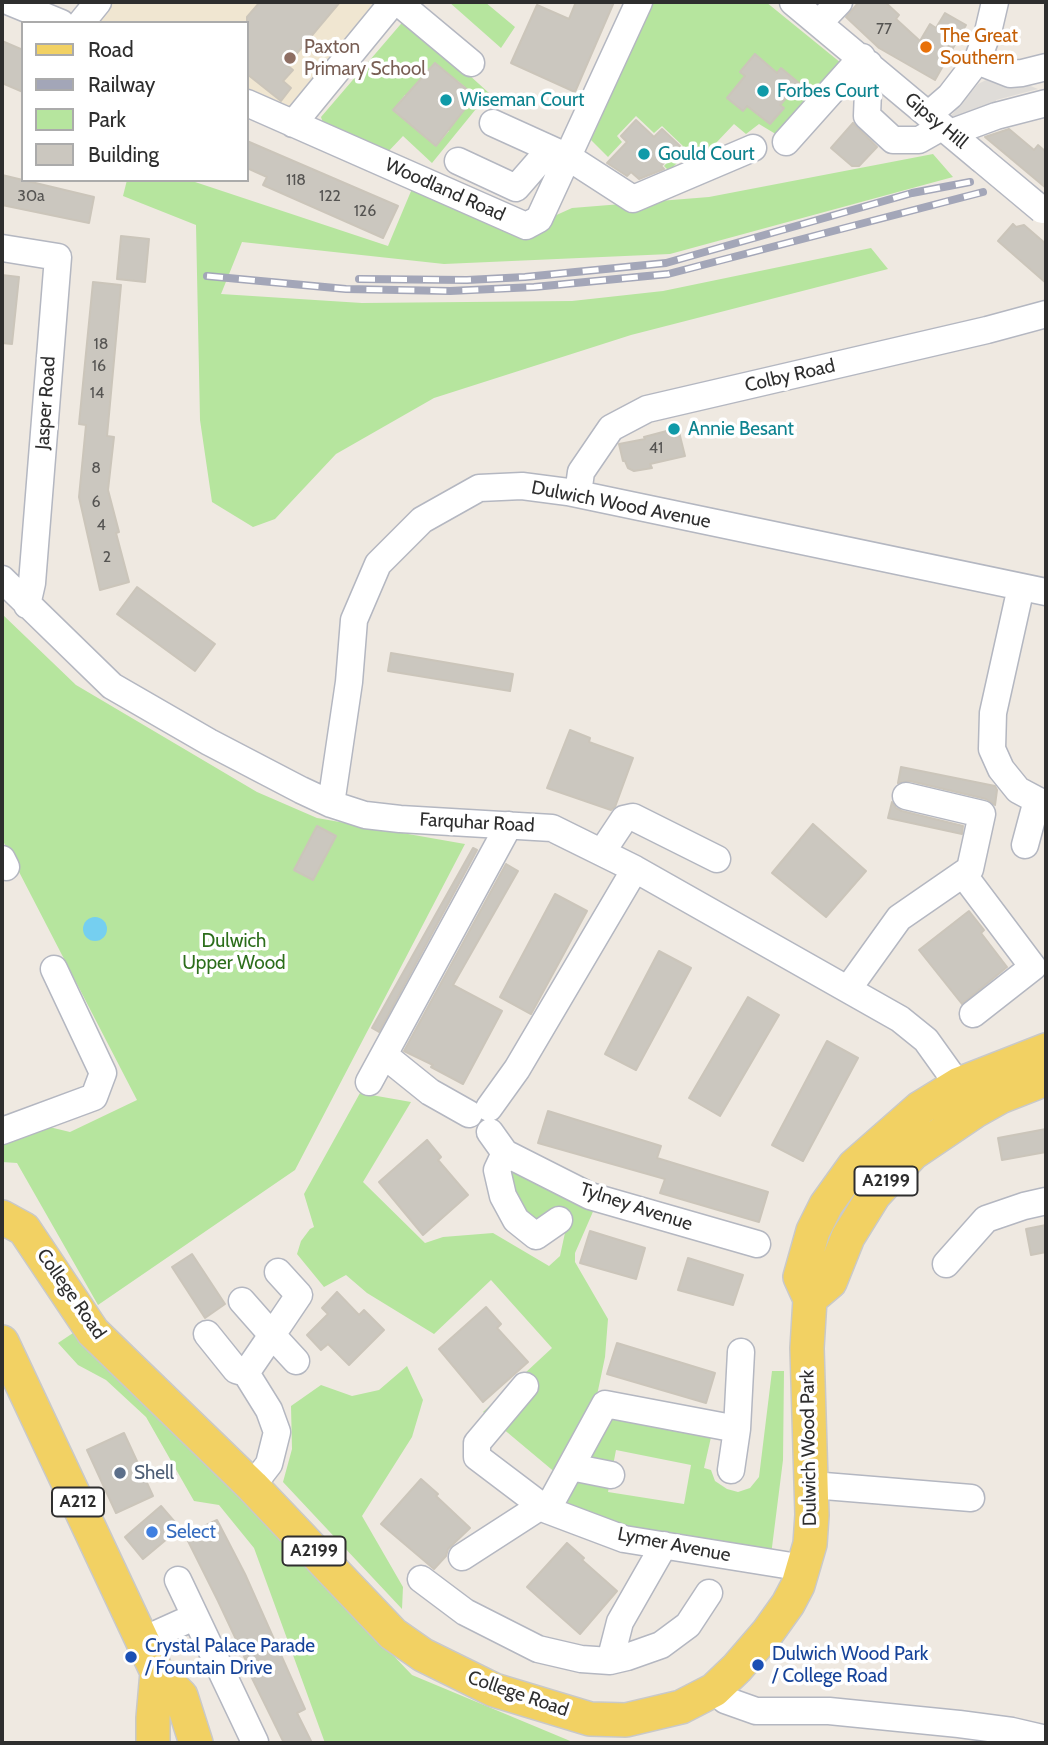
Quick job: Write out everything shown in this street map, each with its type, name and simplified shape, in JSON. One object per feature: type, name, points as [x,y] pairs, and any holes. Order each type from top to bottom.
[{"type":"main road","name":"Dulwich Wood Park","points":[[714,1690],[768,1632],[788,1604],[804,1568],[810,1545],[810,1299],[830,1283],[848,1237],[881,1188],[967,1097],[1046,1051]]},
{"type":"main road","name":"Dulwich Wood Park","points":[[967,1097],[1000,1097],[1046,1079]]},
{"type":"main road","name":"College Road","points":[[2,1217],[24,1229],[93,1332],[252,1486],[393,1634],[423,1655],[488,1687],[590,1719],[626,1720],[681,1707],[714,1690]]},
{"type":"main road","name":"A212","points":[[2,1342],[143,1640],[169,1743]]},
{"type":"main road","name":"A212","points":[[153,1743],[156,1685]]},
{"type":"main road","name":"A212","points":[[156,1685],[181,1696],[196,1743]]},
{"type":"street","points":[[10,2],[56,21]]},
{"type":"street","points":[[83,21],[98,2]]},
{"type":"street","points":[[293,124],[396,2],[471,63]]},
{"type":"street","name":"Woodland Road","points":[[248,103],[526,226],[539,219],[559,153],[639,2]]},
{"type":"street","name":"Gipsy Hill","points":[[793,2],[1044,211]]},
{"type":"street","points":[[819,23],[839,2]]},
{"type":"street","points":[[865,60],[867,116],[893,139],[919,140],[940,125],[950,96],[977,61],[995,2]]},
{"type":"street","points":[[786,142],[865,60]]},
{"type":"street","points":[[977,61],[1010,74],[1046,67]]},
{"type":"street","points":[[940,125],[965,126],[1046,103]]},
{"type":"street","points":[[493,123],[559,153],[633,199],[753,148]]},
{"type":"street","points":[[458,161],[516,188],[559,153]]},
{"type":"street","name":"Jasper Road","points":[[2,248],[58,257],[32,583],[27,605]]},
{"type":"street","name":"Colby Road","points":[[578,494],[581,472],[611,428],[647,409],[1046,314]]},
{"type":"street","name":"Dulwich Wood Avenue","points":[[331,804],[349,682],[354,620],[378,564],[422,520],[479,488],[522,486],[578,494],[1034,590]]},
{"type":"street","name":"Farquhar Road","points":[[2,579],[112,686],[209,742],[331,804],[365,815],[400,820],[552,828],[635,869],[910,1026],[926,1040],[967,1097]]},
{"type":"street","points":[[1025,845],[1042,803],[1018,790],[1001,769],[992,749],[993,713],[1034,590]]},
{"type":"street","points":[[848,989],[899,918],[970,869],[982,814],[906,796]]},
{"type":"street","points":[[602,852],[624,819],[634,817],[717,859]]},
{"type":"street","points":[[369,1082],[509,825]]},
{"type":"street","points":[[559,1220],[536,1237],[516,1220],[503,1196],[488,1127],[517,1069],[635,869]]},
{"type":"street","points":[[963,874],[1033,967],[973,1014]]},
{"type":"street","points":[[2,1131],[94,1097],[103,1073],[54,969]]},
{"type":"street","name":"Tylney Avenue","points":[[384,1055],[430,1092],[590,1195],[757,1244]]},
{"type":"street","points":[[946,1264],[986,1219],[1046,1201]]},
{"type":"street","points":[[246,1373],[299,1295],[278,1272]]},
{"type":"street","points":[[242,1301],[296,1361]]},
{"type":"street","points":[[206,1334],[236,1370],[246,1373],[269,1410],[277,1432],[269,1464],[252,1486]]},
{"type":"street","points":[[731,1470],[737,1429],[741,1352]]},
{"type":"street","name":"Lymer Avenue","points":[[525,1386],[477,1443],[477,1457],[544,1508],[624,1539],[804,1568]]},
{"type":"street","points":[[462,1558],[544,1508],[571,1467],[605,1404],[737,1429]]},
{"type":"street","points":[[571,1467],[611,1475]]},
{"type":"street","points":[[812,1485],[941,1508],[971,1498]]},
{"type":"street","points":[[610,1661],[620,1622],[664,1545]]},
{"type":"street","points":[[421,1579],[465,1612],[538,1649],[580,1659],[610,1661],[661,1645],[688,1625],[709,1592]]},
{"type":"street","points":[[178,1580],[255,1742]]},
{"type":"street","points":[[143,1640],[194,1617]]},
{"type":"street","points":[[714,1690],[725,1700],[755,1711],[830,1711],[959,1724],[1012,1731],[1046,1739]]},
{"type":"shaded area","name":"Paxton Primary School","points":[[113,2],[379,2],[290,111],[248,93],[248,21],[98,21]]},
{"type":"shaded area","points":[[986,80],[1004,86],[1028,85],[1038,89],[996,100],[998,109],[953,122],[949,118],[978,84]]},
{"type":"green space","points":[[449,2],[485,2],[515,27],[501,48]]},
{"type":"green space","points":[[653,2],[766,2],[841,63],[779,136],[759,124],[746,134],[734,124],[697,163],[685,155],[669,171],[664,166],[683,146],[662,126],[654,133],[636,116],[617,136],[622,142],[608,157],[591,140]],"holes":[[[781,69],[798,83],[780,105],[783,108],[770,124],[747,106],[743,111],[727,98],[745,76],[740,72],[777,73]]]},
{"type":"green space","points":[[406,18],[489,93],[432,163],[403,136],[385,155],[324,126],[321,117]],"holes":[[[435,63],[450,76],[449,92],[458,81],[475,96],[445,127],[449,131],[436,146],[416,113],[408,123],[393,110],[405,95],[416,104],[422,78]]]},
{"type":"green space","points":[[933,154],[953,177],[670,254],[444,264],[242,242],[221,294],[362,303],[572,301],[663,291],[871,248],[888,269],[631,335],[434,398],[336,454],[275,519],[253,527],[212,502],[200,420],[196,225],[123,196],[126,182],[195,182],[388,246],[414,184],[521,231],[572,208],[709,197]]},
{"type":"green space","name":"Dulwich Upper Wood","points":[[2,614],[76,685],[257,792],[317,818],[465,844],[295,1170],[98,1305],[17,1163],[2,1162],[2,1143],[45,1126],[70,1132],[137,1100],[2,839]]},
{"type":"green space","points":[[360,1093],[411,1102],[363,1182],[425,1243],[443,1237],[493,1233],[549,1266],[560,1256],[566,1228],[516,1220],[505,1153],[595,1207],[575,1253],[575,1262],[608,1319],[605,1357],[596,1400],[557,1474],[483,1412],[552,1348],[491,1280],[434,1334],[367,1293],[346,1275],[324,1287],[297,1254],[301,1241],[314,1227],[304,1194]]},
{"type":"green space","points":[[73,1333],[262,1519],[412,1675],[575,1743],[325,1743],[254,1548],[219,1505],[194,1501],[146,1417],[106,1380],[78,1365],[58,1343]]},
{"type":"green space","points":[[407,1366],[423,1400],[412,1437],[362,1516],[403,1587],[402,1609],[283,1482],[292,1449],[291,1406],[321,1385],[352,1396],[379,1390]]},
{"type":"green space","points":[[772,1371],[784,1371],[783,1460],[770,1563],[547,1510],[605,1404],[714,1424],[704,1468],[711,1470],[715,1481],[738,1492],[750,1488],[759,1477]],"holes":[[[616,1450],[691,1465],[684,1504],[608,1492]]]},
{"type":"water","points":[[95,917],[103,921],[107,929],[103,937],[95,941],[87,937],[83,929],[87,921]]},
{"type":"building","points":[[260,2],[340,2],[287,65],[293,70],[283,81],[291,88],[281,101],[248,75],[247,17]]},
{"type":"building","points":[[576,2],[614,2],[575,92],[511,63],[537,5],[569,19]]},
{"type":"building","points":[[859,2],[885,2],[899,15],[896,19],[920,41],[930,24],[936,28],[945,13],[966,25],[935,80],[879,48],[846,17]]},
{"type":"building","points":[[2,41],[21,49],[21,91],[2,83]]},
{"type":"building","name":"Forbes Court","points":[[755,54],[777,73],[781,68],[799,83],[780,105],[784,108],[770,124],[747,106],[743,111],[727,98],[745,76],[740,72]]},
{"type":"building","name":"Wiseman Court","points":[[435,63],[475,96],[436,146],[393,110]]},
{"type":"building","name":"Gould Court","points":[[636,120],[654,137],[662,129],[680,146],[661,166],[664,169],[639,179],[631,172],[627,176],[607,163],[627,142],[621,136]]},
{"type":"building","points":[[853,123],[877,147],[859,166],[852,166],[831,148]]},
{"type":"building","points":[[1009,129],[1034,150],[1038,145],[1046,152],[1046,188],[985,137]]},
{"type":"building","points":[[248,141],[398,206],[383,238],[263,185],[267,177],[248,168]]},
{"type":"building","points":[[2,175],[21,180],[21,182],[94,197],[89,223],[2,205]]},
{"type":"building","points":[[1013,224],[1016,227],[1024,225],[1046,244],[1046,283],[998,241]]},
{"type":"building","points":[[121,236],[149,239],[145,282],[117,279]]},
{"type":"building","points":[[2,275],[19,277],[12,344],[2,343]]},
{"type":"building","points":[[93,282],[121,285],[107,436],[114,437],[108,490],[129,582],[100,590],[79,497],[86,425],[79,424]]},
{"type":"building","points":[[678,428],[685,456],[650,464],[652,468],[634,471],[623,461],[619,444]]},
{"type":"building","points":[[137,587],[215,644],[195,671],[117,614]]},
{"type":"building","points":[[391,653],[513,674],[510,691],[388,671]]},
{"type":"building","points":[[570,730],[590,738],[589,742],[633,758],[615,807],[611,810],[547,788]]},
{"type":"building","points":[[901,767],[995,786],[995,805],[986,799],[910,781],[898,783]]},
{"type":"building","points":[[892,802],[902,811],[963,826],[962,834],[888,818]]},
{"type":"building","points":[[813,824],[866,871],[826,917],[772,873]]},
{"type":"building","points":[[317,826],[336,836],[313,880],[294,870]]},
{"type":"building","points":[[473,848],[477,850],[379,1032],[372,1028]]},
{"type":"building","points":[[506,864],[518,871],[453,985],[502,1011],[463,1084],[404,1051]]},
{"type":"building","points":[[555,894],[587,911],[531,1014],[500,997]]},
{"type":"building","points":[[969,911],[984,930],[981,933],[1007,967],[962,1004],[919,950]]},
{"type":"building","points":[[659,951],[691,968],[636,1070],[605,1054]]},
{"type":"building","points":[[748,997],[779,1015],[720,1116],[689,1098]]},
{"type":"building","points":[[827,1041],[858,1058],[803,1161],[772,1145]]},
{"type":"building","points":[[548,1111],[661,1146],[657,1158],[768,1192],[759,1222],[660,1193],[665,1179],[538,1143]]},
{"type":"building","points":[[1046,1129],[1046,1152],[1002,1160],[998,1138]]},
{"type":"building","points":[[427,1140],[441,1157],[438,1160],[468,1195],[423,1235],[379,1182]]},
{"type":"building","points":[[1046,1225],[1046,1252],[1031,1255],[1026,1229]]},
{"type":"building","points":[[590,1231],[645,1248],[636,1279],[580,1263]]},
{"type":"building","points":[[192,1254],[225,1304],[205,1318],[172,1267]]},
{"type":"building","points":[[688,1258],[743,1275],[733,1305],[678,1290]]},
{"type":"building","points":[[337,1292],[359,1315],[364,1310],[384,1330],[349,1365],[328,1344],[321,1350],[307,1335],[328,1314],[322,1308]]},
{"type":"building","points":[[486,1307],[501,1324],[497,1328],[528,1362],[483,1402],[439,1349]]},
{"type":"building","points":[[617,1343],[715,1373],[706,1403],[607,1374]]},
{"type":"building","name":"Shell","points":[[124,1433],[153,1496],[116,1513],[87,1450]]},
{"type":"building","points":[[421,1479],[470,1528],[448,1549],[446,1556],[434,1569],[381,1524]]},
{"type":"building","name":"Select","points":[[161,1506],[180,1528],[143,1559],[125,1537]]},
{"type":"building","points":[[217,1520],[245,1574],[305,1709],[297,1713],[312,1743],[284,1743],[185,1535]]},
{"type":"building","points":[[567,1543],[617,1591],[580,1634],[527,1587]]},
{"type":"railway","points":[[359,279],[467,280],[525,277],[666,263],[912,193],[970,182]]},
{"type":"railway","points":[[207,276],[346,289],[450,291],[534,287],[668,274],[983,192]]},
{"type":"place","name":"The Great Southern","points":[[926,47]]},
{"type":"place","name":"Paxton Primary School","points":[[290,58]]},
{"type":"place","name":"Forbes Court","points":[[763,91]]},
{"type":"place","name":"Wiseman Court","points":[[446,100]]},
{"type":"place","name":"Gould Court","points":[[644,154]]},
{"type":"place","name":"Annie Besant","points":[[674,429]]},
{"type":"place","name":"Shell","points":[[120,1473]]},
{"type":"place","name":"Select","points":[[152,1532]]},
{"type":"place","name":"Crystal Palace Parade / Fountain Drive","points":[[131,1657]]},
{"type":"place","name":"Dulwich Wood Park / College Road","points":[[758,1665]]}]
